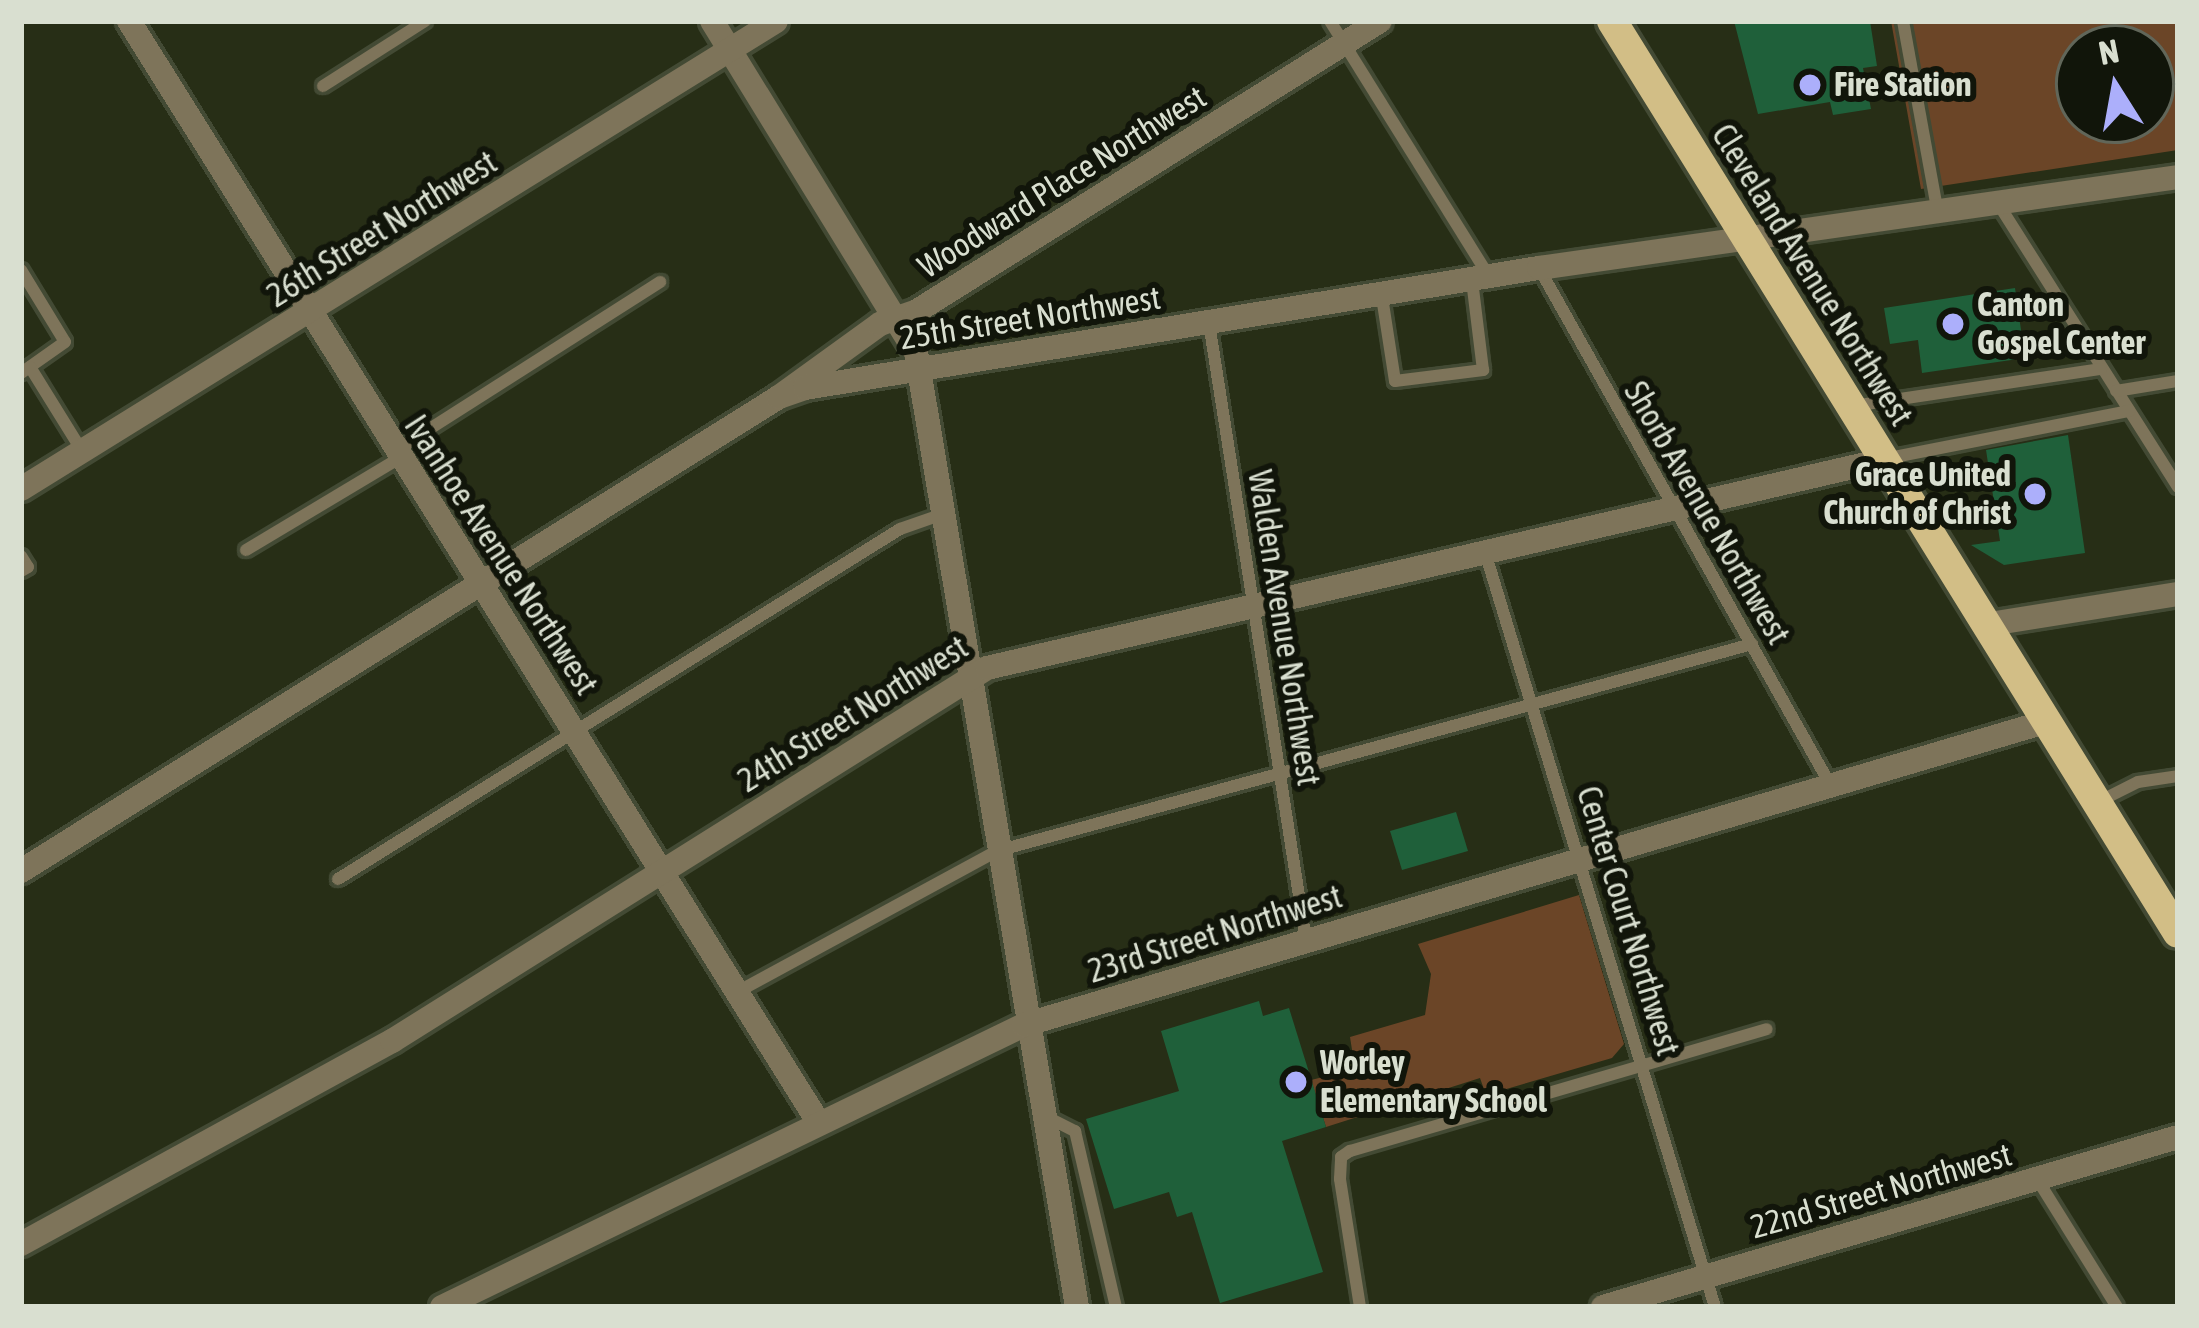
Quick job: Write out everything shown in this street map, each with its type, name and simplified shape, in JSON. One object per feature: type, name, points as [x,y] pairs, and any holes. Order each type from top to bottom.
[{"type":"main road","name":"Cleveland Avenue Northwest","points":[[1612,21],[2096,803],[2167,894],[2178,933]]},
{"type":"street","name":"Ivanhoe Avenue Northwest","points":[[129,21],[819,1123]]},
{"type":"street","points":[[712,21],[898,318],[919,369],[1024,1025],[1077,1307]]},
{"type":"street","name":"26th Street Northwest","points":[[21,489],[776,21]]},
{"type":"street","name":"Woodward Place Northwest","points":[[778,397],[802,374],[1380,21]]},
{"type":"street","name":"25th Street Northwest","points":[[21,871],[778,397],[919,369],[1538,268],[2178,177]]},
{"type":"street","name":"24th Street Northwest","points":[[21,1244],[302,1094],[971,677],[1005,662],[1883,460]]},
{"type":"street","points":[[1984,625],[2178,594]]},
{"type":"street","name":"23rd Street Northwest","points":[[442,1307],[1024,1025],[2045,722]]},
{"type":"street","name":"22nd Street Northwest","points":[[1603,1307],[2178,1136]]},
{"type":"lane","points":[[323,86],[424,21]]},
{"type":"lane","points":[[1330,21],[1481,279],[1483,370],[1399,383],[1382,297]]},
{"type":"lane","points":[[1903,21],[1938,214]]},
{"type":"lane","points":[[1999,205],[2178,487]]},
{"type":"lane","name":"Shorb Avenue Northwest","points":[[1538,268],[1829,784]]},
{"type":"lane","points":[[21,270],[65,342],[26,370],[83,452]]},
{"type":"lane","points":[[246,550],[660,282]]},
{"type":"lane","name":"Walden Avenue Northwest","points":[[1208,322],[1306,941]]},
{"type":"lane","points":[[1850,407],[2101,368]]},
{"type":"lane","points":[[2116,391],[2178,381]]},
{"type":"lane","points":[[1883,460],[2128,411]]},
{"type":"lane","points":[[338,879],[900,529],[944,514]]},
{"type":"lane","name":"Center Court Northwest","points":[[1485,552],[1715,1307]]},
{"type":"lane","points":[[21,556],[28,567],[21,571]]},
{"type":"lane","points":[[740,992],[997,850],[1752,644]]},
{"type":"lane","points":[[2096,803],[2138,782],[2178,776]]},
{"type":"lane","points":[[1360,1307],[1341,1157],[1767,1029]]},
{"type":"lane","points":[[1040,1114],[1075,1131],[1116,1307]]},
{"type":"lane","points":[[2037,1179],[2117,1307]]},
{"type":"shaded area","points":[[1891,21],[2178,21],[2178,150],[1921,189]]},
{"type":"shaded area","points":[[1579,895],[1624,1044],[1612,1058],[1486,1095],[1480,1078],[1326,1127],[1311,1080],[1355,1069],[1350,1037],[1425,1015],[1431,974],[1418,944]]},
{"type":"building","name":"Fire Station","points":[[1734,21],[1870,21],[1877,66],[1863,68],[1871,109],[1833,115],[1830,102],[1758,114]]},
{"type":"building","name":"Canton Gospel Center","points":[[2015,288],[2025,358],[1922,373],[1918,340],[1890,344],[1884,308]]},
{"type":"building","name":"Grace United Church of Christ","points":[[2068,435],[2085,553],[2004,565],[1971,545],[2000,541],[1986,450]]},
{"type":"building","points":[[1456,812],[1468,851],[1402,870],[1390,831]]},
{"type":"building","points":[[1259,1001],[1263,1016],[1289,1008],[1326,1127],[1282,1141],[1323,1272],[1220,1303],[1192,1212],[1177,1217],[1169,1192],[1114,1209],[1086,1119],[1179,1091],[1161,1031]]},
{"type":"place","name":"Fire Station","points":[[1810,85]]},
{"type":"place","name":"Canton Gospel Center","points":[[1953,324]]},
{"type":"place","name":"Grace United Church of Christ","points":[[2035,494]]},
{"type":"place","name":"Worley Elementary School","points":[[1296,1082]]}]
